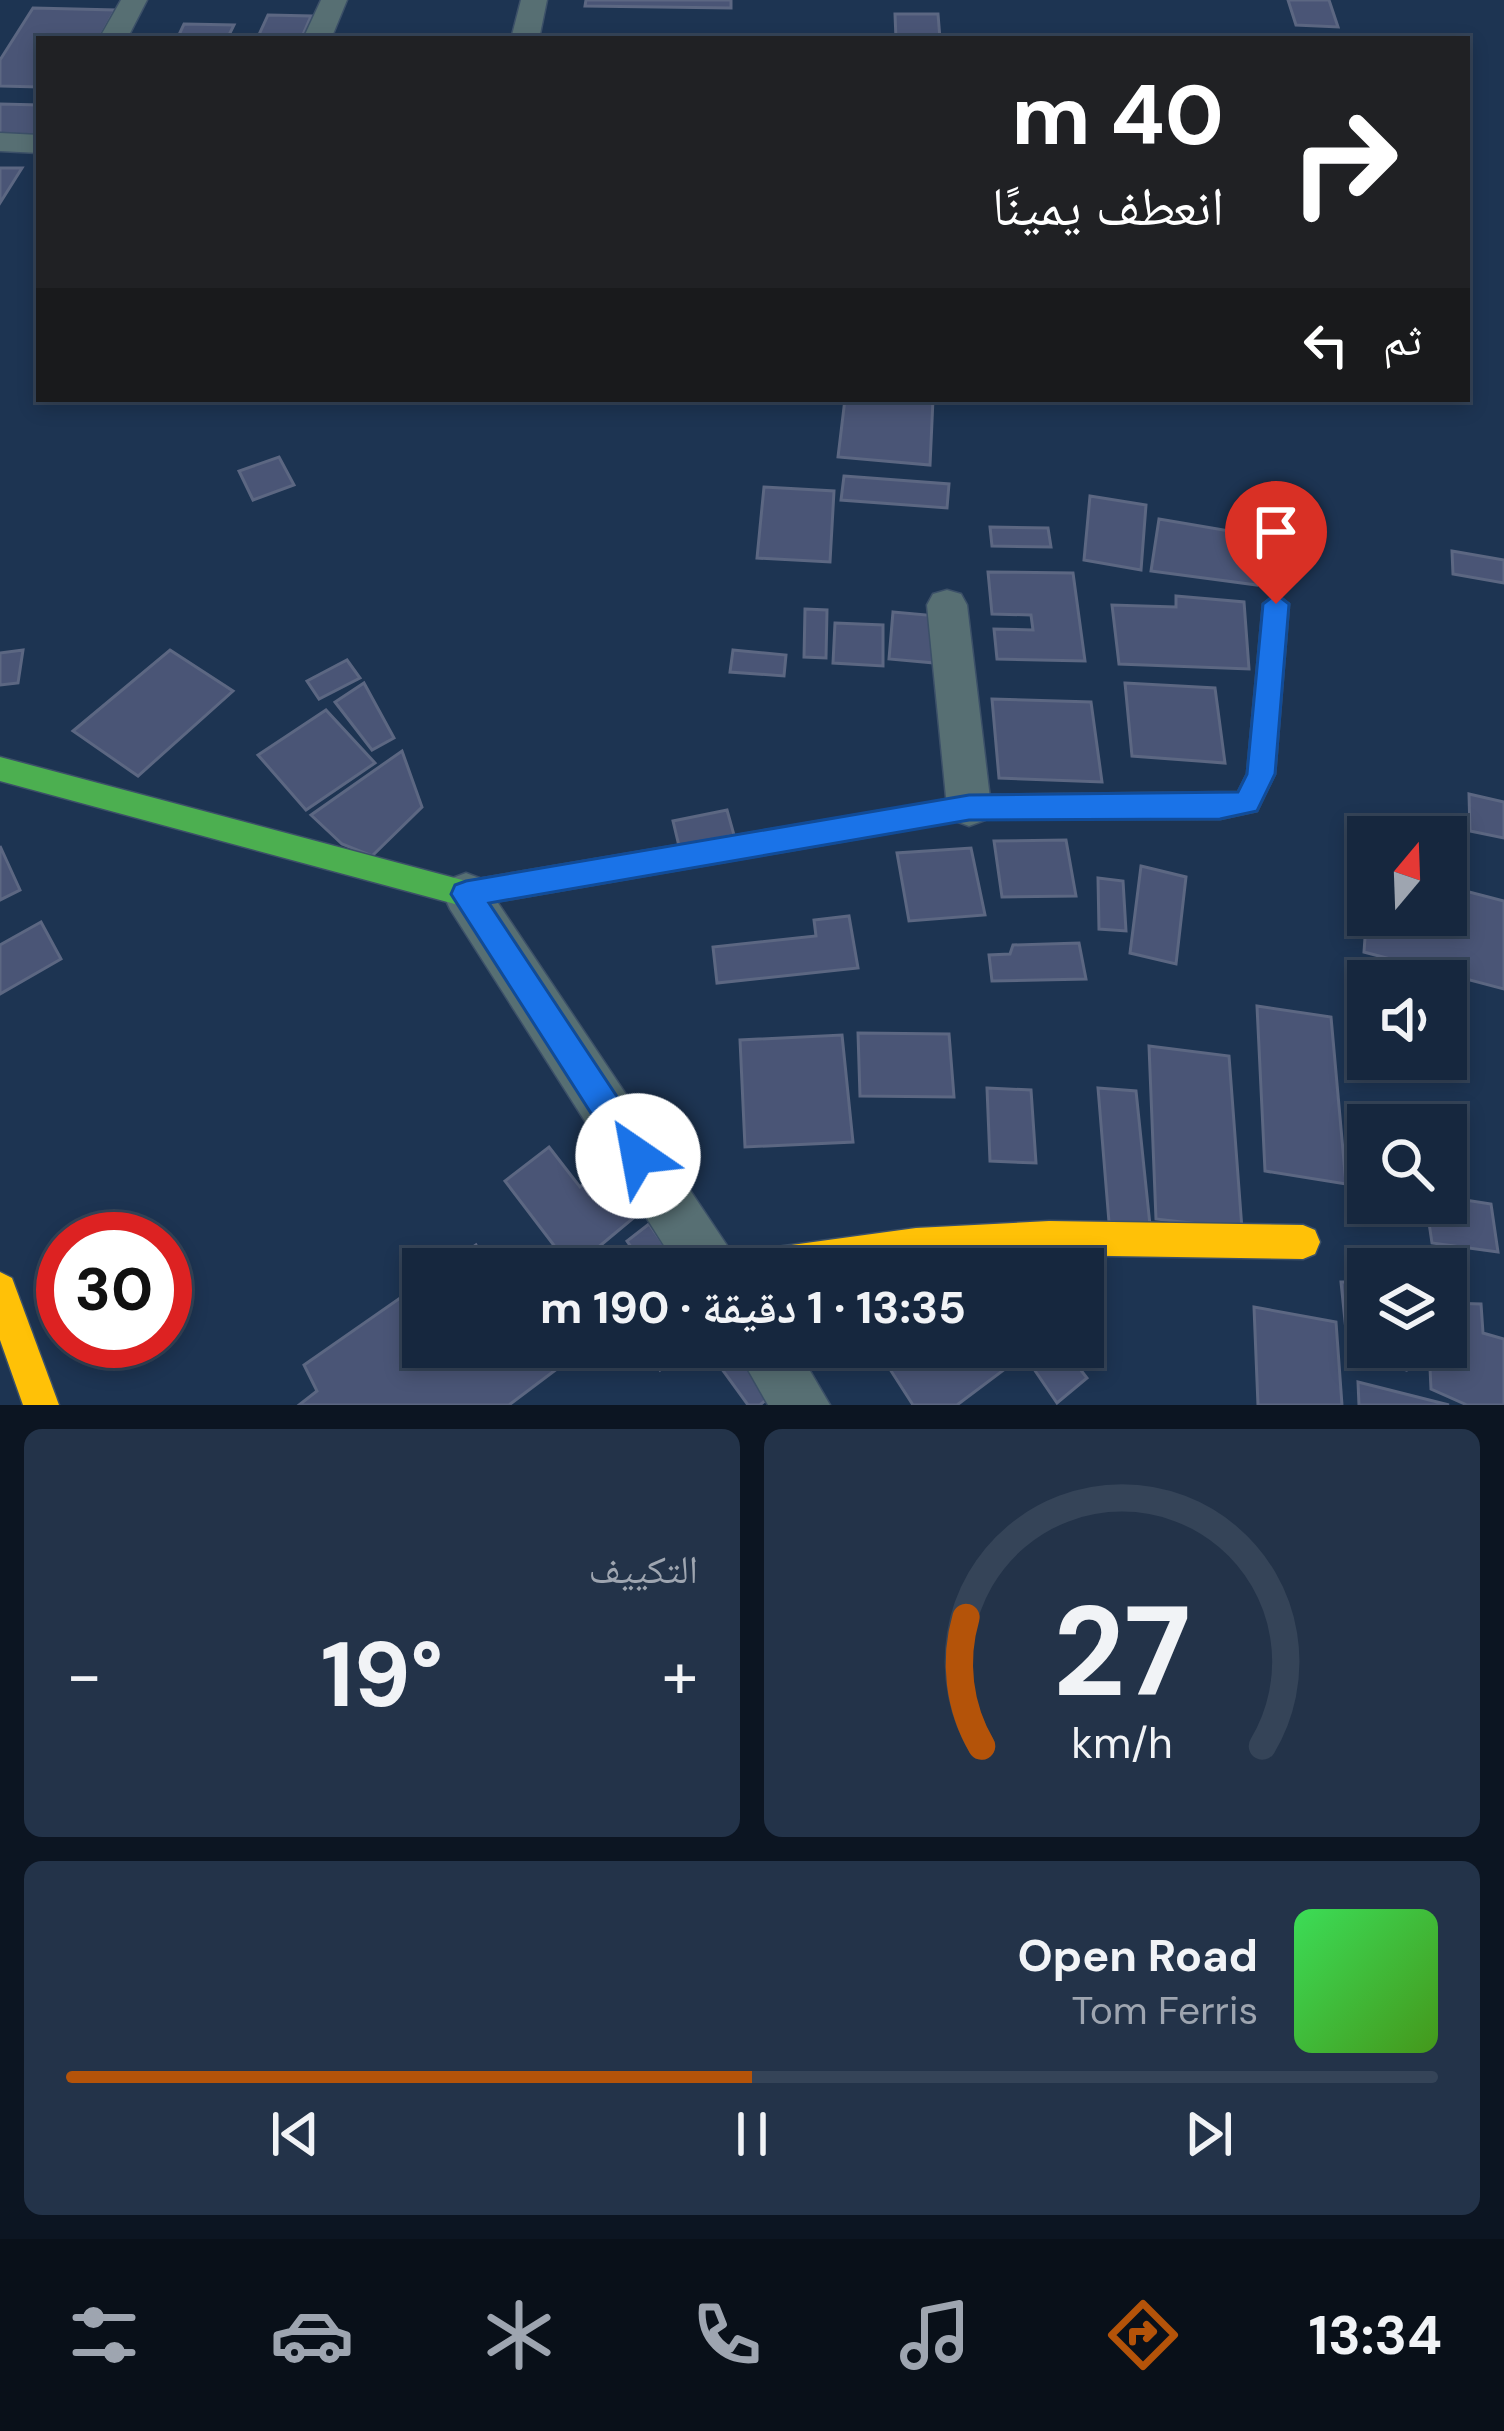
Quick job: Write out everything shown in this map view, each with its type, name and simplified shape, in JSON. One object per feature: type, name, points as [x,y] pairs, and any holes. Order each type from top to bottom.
[{"type":"street","points":[[114,36],[134,0]]},
{"type":"street","points":[[318,36],[334,0]]},
{"type":"street","points":[[526,36],[534,0]]},
{"type":"street","points":[[0,142],[36,143]]},
{"type":"street","points":[[947,604],[969,807]]},
{"type":"street","points":[[0,769],[466,894],[969,807],[1220,807],[1247,802],[1261,774],[1276,604]]},
{"type":"street","points":[[466,894],[697,1248]]},
{"type":"street","points":[[894,1248],[1049,1238],[1304,1242]]},
{"type":"street","points":[[0,1290],[41,1405]]},
{"type":"street","points":[[777,1368],[801,1405]]},
{"type":"building","points":[[586,0],[731,0],[731,8],[585,6]]},
{"type":"building","points":[[1288,0],[1329,0],[1338,27],[1296,25]]},
{"type":"building","points":[[33,8],[115,10],[101,36],[36,36],[36,87],[0,86],[0,60]]},
{"type":"building","points":[[895,14],[938,14],[940,36],[896,36]]},
{"type":"building","points":[[268,15],[311,16],[302,36],[258,36]]},
{"type":"building","points":[[184,24],[234,25],[228,36],[178,36]]},
{"type":"building","points":[[0,104],[36,105],[36,138],[0,137]]},
{"type":"building","points":[[0,168],[22,168],[0,203]]},
{"type":"building","points":[[845,402],[933,402],[930,465],[838,457]]},
{"type":"building","points":[[279,457],[294,485],[253,500],[239,471]]},
{"type":"building","points":[[844,476],[949,484],[947,508],[841,500]]},
{"type":"building","points":[[764,487],[834,491],[830,562],[757,558]]},
{"type":"building","points":[[1090,496],[1146,505],[1141,570],[1084,560]]},
{"type":"building","points":[[1159,519],[1288,541],[1284,562],[1264,561],[1257,585],[1151,571]]},
{"type":"building","points":[[990,527],[1048,528],[1051,547],[992,546]]},
{"type":"building","points":[[1452,551],[1504,560],[1504,583],[1453,574]]},
{"type":"building","points":[[988,572],[1073,573],[1085,661],[997,659],[994,629],[1033,630],[1031,615],[992,614]]},
{"type":"building","points":[[1176,596],[1244,602],[1249,669],[1119,664],[1112,605],[1176,607]]},
{"type":"building","points":[[805,609],[827,610],[826,658],[804,657]]},
{"type":"building","points":[[893,612],[938,616],[935,663],[889,659]]},
{"type":"building","points":[[835,623],[883,625],[883,666],[833,663]]},
{"type":"building","points":[[23,650],[18,683],[0,685],[0,653]]},
{"type":"building","points":[[170,650],[233,691],[138,776],[73,731]]},
{"type":"building","points":[[733,650],[786,655],[784,676],[730,672]]},
{"type":"building","points":[[347,660],[360,678],[319,699],[307,681]]},
{"type":"building","points":[[364,683],[394,738],[372,750],[335,702]]},
{"type":"building","points":[[1125,683],[1215,688],[1225,763],[1132,756]]},
{"type":"building","points":[[992,699],[1091,702],[1102,782],[999,778]]},
{"type":"building","points":[[326,710],[375,763],[306,810],[258,755]]},
{"type":"building","points":[[402,751],[422,807],[372,856],[342,844],[311,815]]},
{"type":"building","points":[[1469,794],[1504,802],[1504,838],[1470,831]]},
{"type":"building","points":[[727,810],[734,835],[679,846],[673,821]]},
{"type":"building","points":[[1066,840],[1076,896],[1002,897],[994,841]]},
{"type":"building","points":[[0,846],[20,890],[0,900]]},
{"type":"building","points":[[971,848],[985,915],[909,921],[897,853]]},
{"type":"building","points":[[1141,866],[1186,877],[1176,964],[1130,953]]},
{"type":"building","points":[[1098,878],[1123,881],[1126,931],[1099,929]]},
{"type":"building","points":[[1467,891],[1504,901],[1504,989],[1467,979],[1467,960],[1394,960],[1364,952],[1365,936],[1467,936]]},
{"type":"building","points":[[849,916],[858,968],[717,983],[713,947],[816,936],[814,920]]},
{"type":"building","points":[[41,922],[61,959],[0,994],[0,945]]},
{"type":"building","points":[[1079,943],[1086,979],[992,981],[989,955],[1010,954],[1013,945]]},
{"type":"building","points":[[1257,1006],[1331,1017],[1346,1184],[1265,1171]]},
{"type":"building","points":[[858,1033],[949,1034],[954,1097],[860,1096]]},
{"type":"building","points":[[842,1035],[853,1142],[745,1147],[740,1040]]},
{"type":"building","points":[[1149,1046],[1229,1056],[1242,1229],[1156,1219]]},
{"type":"building","points":[[987,1088],[1031,1090],[1036,1163],[990,1161]]},
{"type":"building","points":[[1098,1088],[1136,1091],[1150,1225],[1109,1222]]},
{"type":"building","points":[[549,1147],[580,1187],[609,1165],[643,1210],[597,1248],[556,1248],[505,1181]]},
{"type":"building","points":[[1467,1200],[1491,1204],[1498,1252],[1432,1243],[1429,1224],[1467,1224]]},
{"type":"building","points":[[649,1224],[666,1248],[632,1248],[627,1241]]},
{"type":"building","points":[[1341,1282],[1347,1282],[1347,1340]]},
{"type":"building","points":[[402,1297],[402,1368],[558,1368],[509,1405],[299,1405],[317,1391],[304,1365]]},
{"type":"building","points":[[1467,1304],[1481,1304],[1483,1333],[1504,1339],[1504,1405],[1467,1405],[1431,1389],[1430,1368],[1467,1368]]},
{"type":"building","points":[[1254,1307],[1336,1322],[1342,1405],[1258,1405]]},
{"type":"building","points":[[721,1368],[756,1368],[774,1393],[760,1405],[748,1405]]},
{"type":"building","points":[[889,1368],[1005,1369],[957,1405],[913,1405]]},
{"type":"building","points":[[1033,1368],[1079,1368],[1087,1378],[1057,1403]]},
{"type":"building","points":[[1358,1382],[1449,1405],[1359,1405]]},
{"type":"traffic: fast","points":[[0,769],[466,894],[879,823]]},
{"type":"traffic: slow","points":[[879,823],[969,807],[1220,807],[1247,802],[1261,774],[1276,604]]},
{"type":"traffic: slow","points":[[894,1248],[1049,1238],[1303,1242]]},
{"type":"traffic: slow","points":[[0,1290],[41,1405]]},
{"type":"route","points":[[638,1156],[466,894],[969,807],[1220,807],[1247,802],[1261,774],[1276,604]]}]
